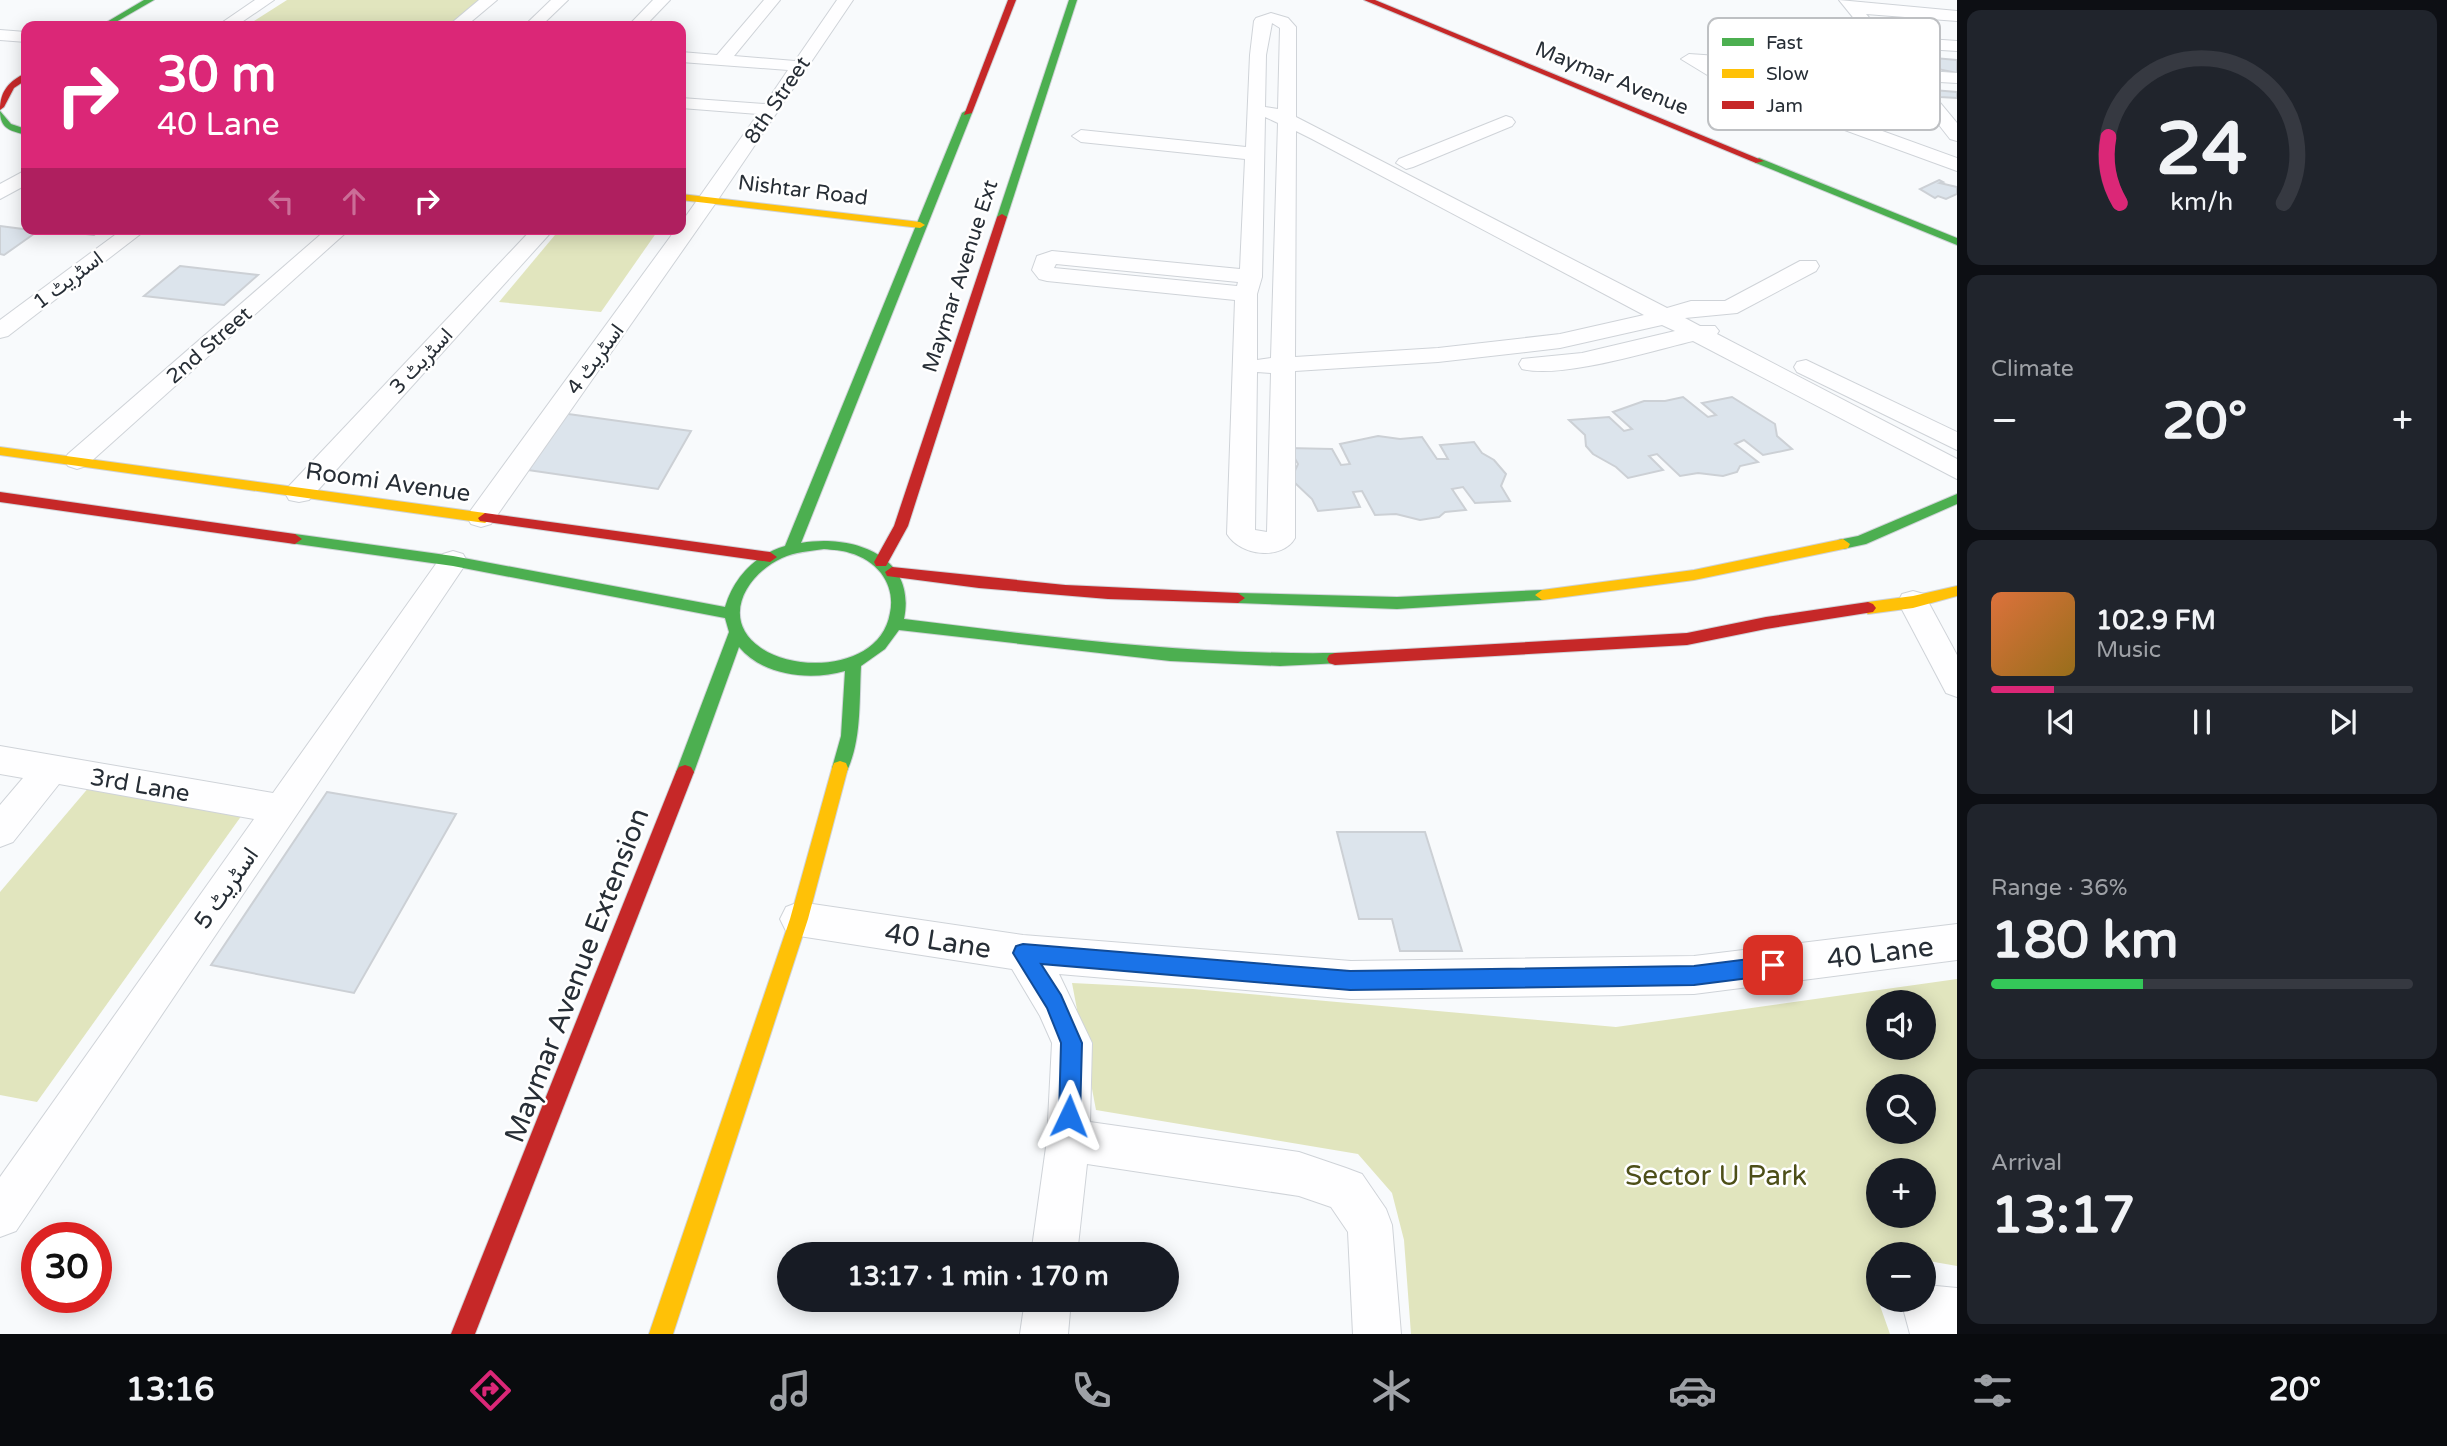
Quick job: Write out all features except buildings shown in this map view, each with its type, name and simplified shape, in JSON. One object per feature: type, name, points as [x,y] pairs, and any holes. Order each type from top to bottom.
[{"type":"main road","points":[[113,21],[150,0]]},
{"type":"main road","name":"Maymar Avenue Ext","points":[[791,549],[1012,0]]},
{"type":"main road","name":"Maymar Avenue Ext","points":[[887,567],[1073,0]]},
{"type":"main road","name":"Maymar Avenue","points":[[1368,0],[1957,242]]},
{"type":"main road","points":[[0,107],[10,87],[21,79]]},
{"type":"main road","points":[[0,114],[8,126],[21,130]]},
{"type":"main road","name":"Nishtar Road","points":[[686,198],[920,225]]},
{"type":"main road","name":"Roomi Avenue","points":[[0,451],[770,557]]},
{"type":"main road","points":[[0,497],[453,561],[711,608],[730,614]]},
{"type":"main road","points":[[887,567],[902,597],[897,624],[880,646],[853,663],[818,671],[783,668],[754,656],[736,635],[730,614],[735,593],[748,573],[770,557],[791,549],[824,544],[856,549],[887,567],[1010,587],[1140,597],[1276,598],[1397,603],[1579,592],[1745,568],[1861,540],[1957,499]]},
{"type":"main road","points":[[897,624],[1090,648],[1270,661],[1412,656],[1686,639],[1766,623],[1913,602],[1957,591]]},
{"type":"main road","name":"Maymar Avenue Extension","points":[[463,1334],[702,728],[736,635]]},
{"type":"main road","points":[[661,1334],[799,919],[849,736],[853,663]]},
{"type":"street","points":[[233,21],[266,0]]},
{"type":"street","points":[[462,21],[489,0]]},
{"type":"street","points":[[537,21],[560,0]]},
{"type":"street","points":[[641,21],[662,0]]},
{"type":"street","points":[[722,60],[772,0]]},
{"type":"street","name":"8th Street","points":[[708,201],[845,0]]},
{"type":"street","points":[[1850,4],[1957,16]]},
{"type":"street","points":[[1850,4],[1861,18]]},
{"type":"street","points":[[1276,19],[1288,27],[1281,538],[1278,542],[1252,541],[1241,534],[1257,98],[1262,20],[1276,19]]},
{"type":"street","points":[[0,34],[21,36]]},
{"type":"street","points":[[686,57],[800,66]]},
{"type":"street","points":[[1708,60],[1689,59],[1708,69]]},
{"type":"street","points":[[1257,98],[1406,163],[1691,309],[1727,317],[1957,442]]},
{"type":"street","points":[[686,103],[770,110]]},
{"type":"street","points":[[1286,111],[1665,317],[1957,470]]},
{"type":"street","points":[[1940,114],[1957,135]]},
{"type":"street","points":[[1406,163],[1506,122]]},
{"type":"street","points":[[1082,130],[1255,147]]},
{"type":"street","points":[[1861,130],[1957,165]]},
{"type":"street","points":[[0,193],[21,179]]},
{"type":"street","name":"اسٹریٹ 4","points":[[686,232],[708,201]]},
{"type":"street","name":"اسٹریٹ 1","points":[[0,331],[129,235]]},
{"type":"street","name":"2nd Street","points":[[78,460],[333,235]]},
{"type":"street","name":"اسٹریٹ 3","points":[[299,493],[538,235]]},
{"type":"street","name":"اسٹریٹ 4","points":[[481,517],[684,235]]},
{"type":"street","points":[[1052,257],[1248,286],[1047,274],[1043,270],[1045,261],[1052,257]]},
{"type":"street","points":[[1246,379],[1582,360],[1698,334],[1808,266]]},
{"type":"street","points":[[1283,376],[1560,341],[1691,309]]},
{"type":"street","name":"اسٹریٹ 5","points":[[0,1215],[453,561]]},
{"type":"street","points":[[1913,602],[1957,684]]},
{"type":"street","name":"3rd Lane","points":[[0,760],[281,809]]},
{"type":"street","points":[[0,831],[51,769]]},
{"type":"street","name":"40 Lane","points":[[799,919],[1023,953],[1350,980],[1694,975],[1957,942]]},
{"type":"street","points":[[1023,953],[1054,1002],[1072,1043],[1068,1140],[1056,1242]]},
{"type":"street","points":[[1068,1140],[1299,1174],[1346,1190],[1370,1225],[1377,1334]]},
{"type":"street","points":[[1044,1334],[1047,1312]]},
{"type":"green space","points":[[287,0],[480,0],[453,21],[254,21]]},
{"type":"green space","points":[[555,235],[655,235],[601,312],[499,302]]},
{"type":"green space","points":[[90,786],[247,808],[37,1102],[0,1095],[0,892]]},
{"type":"green space","name":"Sector U Park","points":[[1957,979],[1957,1266],[1936,1262],[1936,1242],[1866,1242],[1866,1312],[1882,1312],[1890,1334],[1411,1334],[1404,1240],[1392,1193],[1358,1154],[1096,1110],[1072,983],[1193,989],[1616,1027],[1866,992],[1866,1060],[1936,1060],[1936,990],[1879,990]]},
{"type":"traffic: fast","points":[[113,21],[150,0]]},
{"type":"traffic: fast","points":[[1002,217],[1073,0]]},
{"type":"traffic: fast","points":[[791,549],[967,113]]},
{"type":"traffic: fast","points":[[0,114],[8,126],[21,130]]},
{"type":"traffic: fast","points":[[1759,161],[1957,242]]},
{"type":"traffic: fast","points":[[1843,544],[1861,540],[1957,499]]},
{"type":"traffic: fast","points":[[295,539],[453,561],[711,608],[730,614]]},
{"type":"traffic: fast","points":[[824,544],[856,549],[883,565],[897,590],[897,618],[891,632],[880,645],[855,662],[809,670],[778,665],[748,648],[738,635],[732,621],[736,593],[757,567],[772,557],[791,550],[824,544]]},
{"type":"traffic: fast","points":[[1238,598],[1397,603],[1542,595]]},
{"type":"traffic: fast","points":[[897,624],[1170,655],[1280,660],[1335,659]]},
{"type":"traffic: fast","points":[[685,772],[735,635]]},
{"type":"traffic: fast","points":[[840,768],[849,736],[853,663]]},
{"type":"traffic: slow","points":[[686,198],[920,225]]},
{"type":"traffic: slow","points":[[0,451],[485,518]]},
{"type":"traffic: slow","points":[[1542,595],[1694,575],[1843,544]]},
{"type":"traffic: slow","points":[[1868,608],[1913,602],[1957,591]]},
{"type":"traffic: slow","points":[[661,1334],[799,919],[840,768]]},
{"type":"traffic: jam","points":[[967,113],[1012,0]]},
{"type":"traffic: jam","points":[[1368,0],[1759,161]]},
{"type":"traffic: jam","points":[[0,107],[10,87],[21,79]]},
{"type":"traffic: jam","points":[[881,562],[901,526],[1002,217]]},
{"type":"traffic: jam","points":[[0,497],[295,539]]},
{"type":"traffic: jam","points":[[485,518],[770,557]]},
{"type":"traffic: jam","points":[[892,572],[1065,590],[1238,598]]},
{"type":"traffic: jam","points":[[1335,659],[1687,639],[1766,623],[1868,608]]},
{"type":"traffic: jam","points":[[463,1334],[685,772]]},
{"type":"route","points":[[1069,1116],[1072,1043],[1054,1002],[1023,953],[1350,980],[1694,975],[1773,965]]}]
